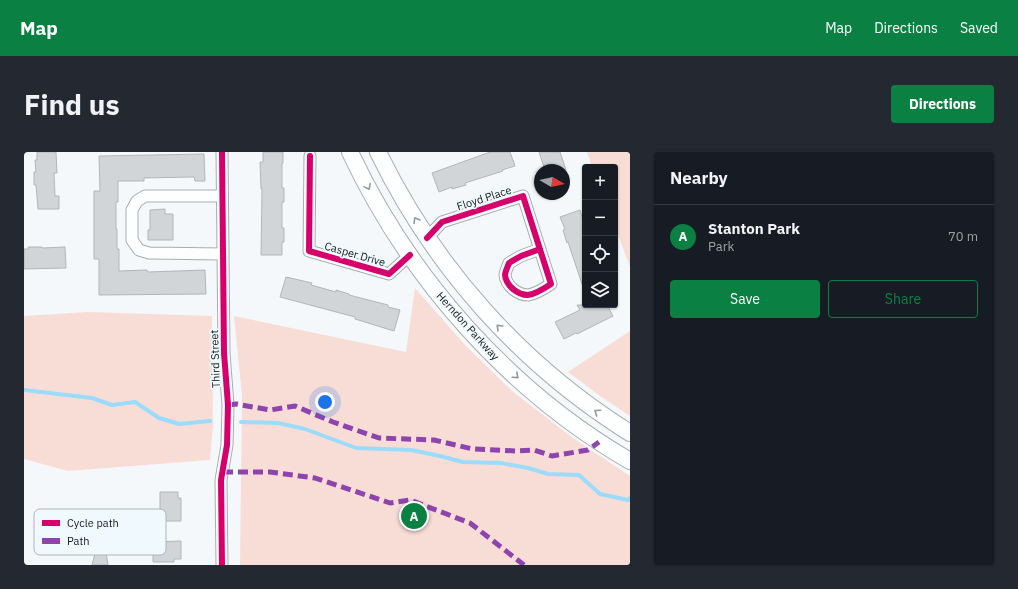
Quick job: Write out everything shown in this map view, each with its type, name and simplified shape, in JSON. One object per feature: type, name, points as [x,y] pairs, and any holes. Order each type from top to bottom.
[{"type":"main road","name":"Herndon Parkway","points":[[350,152],[379,206],[410,255],[446,302],[489,351],[560,413],[599,442],[630,460]]},
{"type":"main road","name":"Herndon Parkway","points":[[378,152],[393,182],[427,238],[460,283],[507,336],[560,383],[598,412],[630,433]]},
{"type":"street","name":"Third Street","points":[[222,152],[224,353],[228,405],[227,445],[221,480],[222,565]]},
{"type":"street","name":"Casper Drive","points":[[310,156],[309,251],[389,274],[410,255]]},
{"type":"street","points":[[222,196],[145,196],[137,201],[132,210],[132,240],[139,250],[149,253],[222,254]]},
{"type":"street","name":"Floyd Place","points":[[427,238],[442,222],[523,196],[540,249],[551,284],[528,295],[517,292],[509,286],[505,275],[509,263],[521,256],[540,249]]},
{"type":"shaded area","points":[[587,152],[630,152],[630,267],[618,235],[618,164],[591,164]]},
{"type":"shaded area","points":[[415,288],[465,345],[512,391],[573,438],[630,476],[630,565],[240,565],[242,396],[234,316],[406,352]]},
{"type":"shaded area","points":[[88,312],[212,316],[213,425],[210,460],[68,471],[24,459],[24,316]]},
{"type":"shaded area","points":[[630,331],[630,416],[568,372]]},
{"type":"building","points":[[37,152],[56,152],[57,173],[54,173],[55,196],[59,196],[59,209],[38,209],[36,185],[34,185],[34,172],[36,172],[35,160],[37,160]]},
{"type":"building","points":[[263,152],[283,152],[282,188],[284,188],[284,202],[282,202],[282,228],[284,228],[284,242],[282,242],[282,255],[261,255],[262,189],[260,162],[263,162]]},
{"type":"building","points":[[490,152],[510,152],[515,166],[465,183],[466,185],[452,189],[452,187],[439,192],[432,173]]},
{"type":"building","points":[[539,152],[560,152],[564,164],[543,164]]},
{"type":"building","points":[[204,154],[205,181],[195,181],[194,177],[144,178],[144,181],[118,181],[116,229],[117,249],[119,249],[119,271],[147,270],[148,272],[205,270],[206,294],[99,295],[99,259],[94,259],[94,191],[100,191],[99,156]]},
{"type":"building","points":[[165,209],[165,214],[173,214],[173,240],[148,240],[148,230],[150,230],[150,210]]},
{"type":"building","points":[[580,210],[582,216],[582,284],[568,242],[567,243],[563,230],[565,229],[560,217]]},
{"type":"building","points":[[28,247],[65,247],[66,268],[24,269],[24,249],[29,249]]},
{"type":"building","points":[[286,277],[312,283],[311,285],[336,292],[336,290],[349,295],[388,305],[388,307],[400,310],[394,331],[355,319],[355,317],[280,297]]},
{"type":"building","points":[[577,305],[582,305],[582,308],[609,308],[613,316],[564,339],[555,322],[580,310]]},
{"type":"building","points":[[160,492],[178,492],[178,498],[181,498],[181,521],[166,521],[166,509],[160,509]]},
{"type":"building","points":[[181,541],[181,559],[174,559],[174,562],[153,562],[153,555],[166,555],[166,542]]},
{"type":"building","points":[[95,555],[106,555],[108,565],[92,565]]},
{"type":"waterway","points":[[24,390],[92,398],[112,405],[135,402],[159,418],[179,424],[210,421]]},
{"type":"waterway","points":[[241,422],[278,423],[305,429],[356,448],[411,450],[463,462],[501,463],[528,468],[548,474],[579,475],[600,494],[628,500],[630,498]]},
{"type":"marked path","points":[[228,405],[236,404],[270,410],[295,406],[333,422],[379,438],[434,440],[473,449],[517,451],[534,450],[552,456],[588,450],[599,442]]},
{"type":"marked path","points":[[223,472],[270,472],[315,478],[390,503],[410,500],[470,523],[524,565]]},
{"type":"cycle path","points":[[222,152],[224,353],[228,405],[227,445],[221,480],[222,565]]},
{"type":"cycle path","points":[[310,156],[309,251],[389,274],[410,255]]},
{"type":"cycle path","points":[[427,238],[442,222],[523,196],[551,284],[540,291],[528,295],[517,292],[510,286],[506,279],[505,274],[509,263],[521,256],[540,249]]},
{"type":"place","name":"Stanton Park","points":[[414,516]]}]
